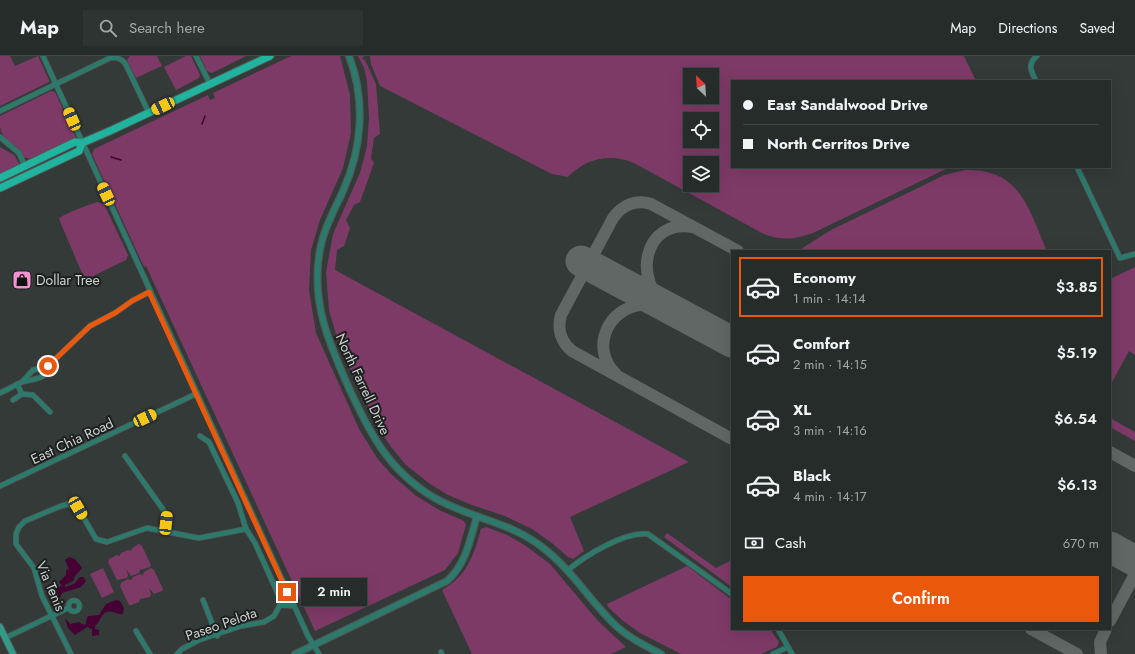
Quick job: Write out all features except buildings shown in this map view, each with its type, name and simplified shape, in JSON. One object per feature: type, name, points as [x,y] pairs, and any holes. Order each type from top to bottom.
[{"type":"main road","points":[[0,178],[76,142],[82,143],[149,113],[270,56]]},
{"type":"main road","points":[[0,188],[79,151],[82,143]]},
{"type":"main road","points":[[0,627],[13,654]]},
{"type":"street","points":[[42,56],[137,260],[149,292],[294,606],[319,654]]},
{"type":"street","points":[[196,56],[210,84]]},
{"type":"street","name":"North Farrell Drive","points":[[349,56],[357,84],[360,125],[354,164],[342,193],[328,220],[320,249],[317,286],[319,307],[331,347],[365,423],[388,458],[405,476],[431,496],[450,506],[502,524],[528,537],[544,548],[568,570],[614,624],[637,641],[661,654]]},
{"type":"street","points":[[1036,80],[1030,69],[1031,63],[1037,56]]},
{"type":"street","points":[[0,110],[110,58],[123,60],[149,113]]},
{"type":"street","points":[[0,137],[19,153],[24,166]]},
{"type":"street","points":[[1077,168],[1120,258],[1135,254]]},
{"type":"street","points":[[0,393],[22,382],[39,379],[46,372],[48,366],[90,326],[115,313],[132,301],[149,292]]},
{"type":"street","points":[[22,382],[33,370],[48,366]]},
{"type":"street","points":[[17,384],[22,394]]},
{"type":"street","points":[[12,400],[22,394],[33,396],[50,412]]},
{"type":"street","name":"East Chia Road","points":[[0,486],[196,394]]},
{"type":"street","points":[[200,436],[209,442],[238,503],[246,529],[255,543],[279,596],[280,605],[294,606]]},
{"type":"street","points":[[125,456],[167,515],[165,532],[199,538],[246,529]]},
{"type":"street","name":"Via Tenis","points":[[71,654],[42,596],[34,568],[16,544],[15,538],[19,527],[33,518],[69,504],[78,508],[96,539],[101,542],[107,542],[147,528],[165,532]]},
{"type":"street","points":[[295,654],[447,580],[456,572],[464,559],[477,516]]},
{"type":"street","points":[[568,570],[589,554],[631,534],[648,534],[731,593]]},
{"type":"street","points":[[203,600],[217,636]]},
{"type":"street","name":"Paseo Pelota","points":[[177,654],[182,649],[199,640],[217,636],[241,626],[264,622],[274,616],[280,605]]},
{"type":"street","points":[[5,638],[68,608]]},
{"type":"street","points":[[779,630],[792,654]]},
{"type":"street","points":[[136,631],[150,654]]},
{"type":"street","points":[[773,654],[788,647]]},
{"type":"shaded area","points":[[0,56],[10,56],[15,66],[38,56],[49,82],[0,106]]},
{"type":"shaded area","points":[[130,56],[157,56],[162,66],[136,78],[127,60]]},
{"type":"shaded area","points":[[186,56],[191,56],[200,75],[199,78],[176,90],[164,67]]},
{"type":"shaded area","points":[[200,56],[246,56],[212,73],[207,71]]},
{"type":"shaded area","points":[[291,56],[340,56],[350,95],[351,133],[343,168],[320,220],[311,250],[309,290],[316,333],[359,429],[377,458],[391,474],[415,495],[439,510],[464,521],[466,525],[458,553],[445,570],[315,631],[146,266],[144,267],[92,154],[94,149],[208,95],[210,100],[215,98],[213,93]]},
{"type":"shaded area","points":[[358,56],[364,56],[362,59],[365,60],[376,84],[380,134],[374,138],[371,158],[374,163],[360,202],[354,205],[346,220],[350,228],[344,246],[337,250],[335,270],[689,462],[570,517],[584,551],[573,559],[568,557],[552,543],[532,529],[505,516],[448,495],[430,484],[406,465],[391,447],[379,429],[339,345],[329,310],[326,272],[333,234],[360,173],[367,146],[369,118],[367,81],[364,68]]},
{"type":"shaded area","points":[[370,56],[964,56],[976,80],[731,80],[731,168],[948,168],[813,233],[799,237],[780,238],[767,235],[687,192],[719,192],[719,156],[683,156],[683,190],[634,163],[616,158],[599,159],[590,162],[583,165],[568,177],[552,174],[380,86],[371,64]]},
{"type":"shaded area","points":[[51,91],[55,92],[76,138],[30,159],[24,157],[18,148],[4,138],[0,128],[0,116]]},
{"type":"shaded area","points":[[0,147],[14,155],[20,165],[0,174]]},
{"type":"shaded area","points":[[965,170],[984,171],[999,176],[1011,184],[1020,194],[1027,206],[1047,250],[800,250],[831,230],[944,175]]},
{"type":"shaded area","points":[[97,202],[104,204],[128,255],[126,260],[87,279],[84,278],[59,219],[70,212]]},
{"type":"shaded area","points":[[1135,267],[1135,355],[1129,351],[1111,384],[1111,279]]},
{"type":"shaded area","points":[[1111,419],[1135,432],[1135,441],[1111,428]]},
{"type":"shaded area","points":[[486,527],[507,535],[526,546],[550,564],[598,621],[626,647],[611,654],[472,654],[442,590],[458,578],[468,564],[481,529]]},
{"type":"shaded area","points":[[667,533],[716,568],[731,560],[731,586],[664,537]]},
{"type":"shaded area","points":[[139,544],[142,546],[151,565],[150,567],[140,570],[139,573],[131,576],[126,569],[128,575],[127,578],[117,580],[108,562],[109,559],[117,555],[120,556],[121,553],[128,550],[131,551],[132,548]]},
{"type":"shaded area","points":[[69,557],[75,559],[82,568],[75,576],[73,581],[65,585],[65,587],[74,584],[80,577],[83,577],[86,581],[81,587],[62,593],[59,600],[60,604],[56,605],[55,589],[62,586],[59,582],[66,575],[66,570],[69,569],[65,560]]},
{"type":"shaded area","points":[[687,566],[731,599],[731,630],[771,630],[779,642],[777,647],[761,654],[681,654],[640,633],[622,620],[608,607],[607,604]]},
{"type":"shaded area","points":[[103,568],[114,592],[102,598],[90,574]]},
{"type":"shaded area","points":[[151,568],[154,570],[163,589],[162,591],[154,594],[149,588],[151,594],[150,597],[140,599],[139,602],[129,605],[120,586],[121,583],[128,579],[131,580],[133,577],[140,574],[143,575],[144,572]]},
{"type":"shaded area","points":[[116,600],[120,601],[124,608],[123,614],[109,612],[103,614],[95,626],[95,629],[99,630],[99,635],[92,636],[92,629],[87,627],[75,635],[68,628],[65,618],[70,624],[79,622],[84,625],[86,624],[88,616],[99,615],[106,604]]},
{"type":"waterway","points":[[202,124],[205,116]]},
{"type":"waterway","points":[[111,157],[121,160]]},
{"type":"taxiway","points":[[731,438],[572,351],[565,344],[559,325],[561,315],[613,218],[617,213],[630,204],[640,202],[651,204],[736,250]]},
{"type":"taxiway","points":[[668,307],[657,296],[650,283],[647,269],[648,255],[653,242],[663,233],[675,227],[692,227]]},
{"type":"taxiway","points":[[615,373],[608,363],[604,352],[606,331],[612,321],[620,313],[629,308],[641,305],[653,305],[671,310]]},
{"type":"taxiway","points":[[1111,453],[1135,466]]},
{"type":"taxiway","points":[[1111,619],[1135,574]]},
{"type":"taxiway","points":[[1033,630],[1077,654]]},
{"type":"taxiway","points":[[1101,654],[1100,642],[1106,630]]},
{"type":"runway","points":[[581,261],[731,341]]},
{"type":"runway","points":[[1111,548],[1135,561]]},
{"type":"place","name":"Dollar Tree","points":[[22,280]]},
{"type":"route","points":[[48,366],[90,326],[110,316],[132,301],[149,292],[287,592]]}]
